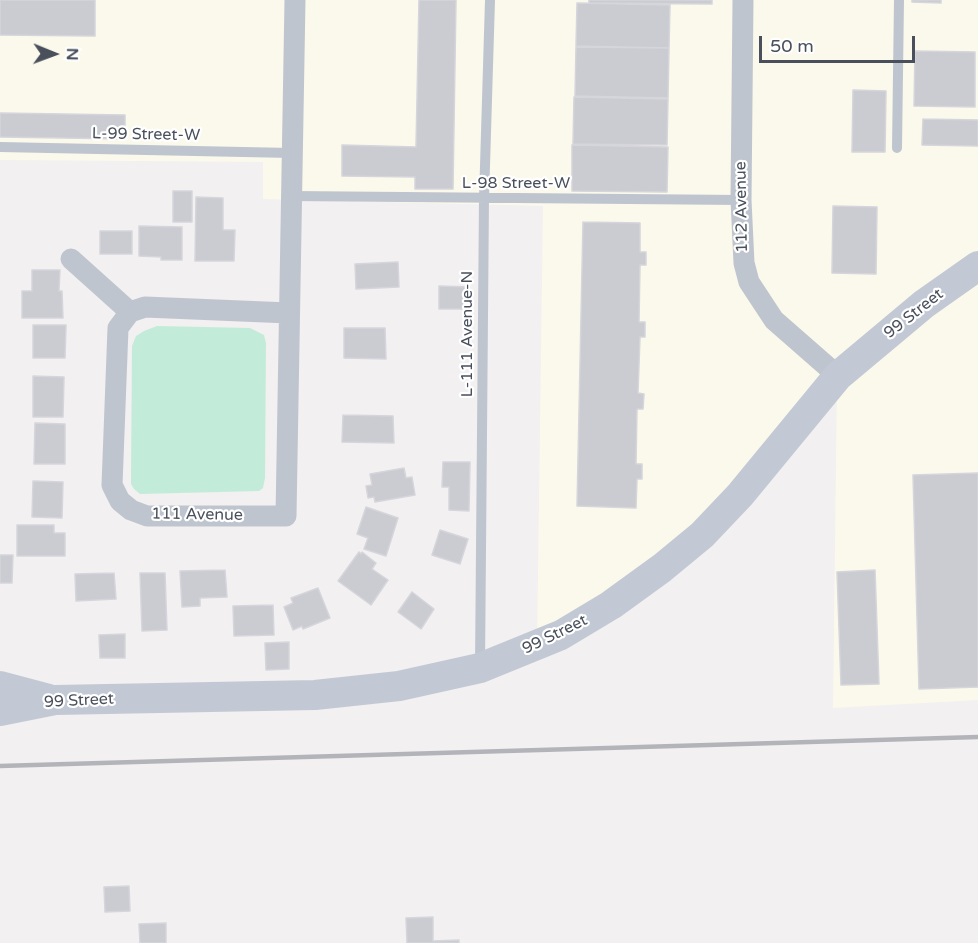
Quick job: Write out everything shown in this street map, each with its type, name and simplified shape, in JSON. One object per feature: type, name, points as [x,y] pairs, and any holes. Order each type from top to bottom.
[{"type":"main road","name":"99 Street","points":[[0,711],[55,700],[315,695],[399,686],[480,668],[561,635],[612,605],[662,568],[702,534],[740,495],[837,376],[924,304],[978,266]]},
{"type":"main road","points":[[0,686],[55,700]]},
{"type":"street","name":"111 Avenue","points":[[130,312],[118,328],[112,485],[120,501],[131,510],[147,516],[286,516],[295,0]]},
{"type":"street","name":"112 Avenue","points":[[743,0],[741,200],[744,263],[749,282],[774,320],[837,376]]},
{"type":"street","points":[[71,258],[130,312],[145,307],[289,313]]},
{"type":"lane","name":"L-111 Avenue-N","points":[[480,668],[484,199],[490,0]]},
{"type":"lane","points":[[897,148],[898,0]]},
{"type":"lane","name":"L-99 Street-W","points":[[0,147],[292,153]]},
{"type":"lane","name":"L-98 Street-W","points":[[291,196],[741,200]]},
{"type":"shaded area","points":[[0,0],[978,0],[978,700],[833,708],[837,377],[740,495],[537,646],[543,206],[263,199],[263,162],[0,160]]},
{"type":"green space","points":[[157,326],[250,328],[264,335],[266,343],[265,478],[263,488],[259,491],[140,494],[134,489],[131,484],[132,346],[136,336]]},
{"type":"building","points":[[0,0],[95,0],[95,36],[0,35]]},
{"type":"building","points":[[419,0],[456,0],[453,189],[415,189],[415,177],[342,176],[342,145],[416,147]]},
{"type":"building","points":[[589,0],[712,0],[712,4],[589,3]]},
{"type":"building","points":[[912,0],[941,0],[941,3],[912,2]]},
{"type":"building","points":[[577,3],[670,5],[669,48],[576,46]]},
{"type":"building","points":[[576,47],[669,48],[668,98],[575,96]]},
{"type":"building","points":[[915,51],[975,52],[975,107],[914,106]]},
{"type":"building","points":[[853,90],[886,91],[885,152],[852,152]]},
{"type":"building","points":[[574,97],[668,99],[667,145],[573,144]]},
{"type":"building","points":[[0,113],[125,115],[125,139],[0,137]]},
{"type":"building","points":[[923,119],[978,120],[978,146],[922,145]]},
{"type":"building","points":[[572,145],[668,147],[667,192],[572,191]]},
{"type":"building","points":[[173,191],[192,191],[192,222],[173,222]]},
{"type":"building","points":[[196,197],[223,198],[223,230],[235,230],[234,261],[195,261]]},
{"type":"building","points":[[833,206],[877,207],[876,274],[832,273]]},
{"type":"building","points":[[583,222],[640,223],[640,252],[646,252],[646,265],[640,265],[639,322],[645,322],[645,337],[640,337],[638,393],[644,394],[643,409],[637,409],[636,464],[642,464],[642,479],[637,479],[636,508],[577,506]]},
{"type":"building","points":[[139,226],[182,227],[182,260],[161,260],[161,257],[139,256]]},
{"type":"building","points":[[100,231],[132,231],[132,254],[100,254]]},
{"type":"building","points":[[398,262],[399,287],[356,289],[355,264]]},
{"type":"building","points":[[32,270],[60,270],[59,291],[62,291],[63,318],[22,318],[22,291],[32,291]]},
{"type":"building","points":[[439,286],[470,287],[469,309],[439,309]]},
{"type":"building","points":[[33,325],[66,325],[65,358],[33,358]]},
{"type":"building","points":[[344,328],[385,328],[386,359],[344,358]]},
{"type":"building","points":[[33,376],[64,377],[63,417],[33,417]]},
{"type":"building","points":[[343,415],[393,416],[394,443],[342,442]]},
{"type":"building","points":[[35,423],[65,424],[65,464],[34,464]]},
{"type":"building","points":[[443,462],[470,462],[469,511],[449,510],[449,487],[442,487]]},
{"type":"building","points":[[404,468],[406,478],[412,477],[415,495],[375,502],[374,497],[368,498],[366,486],[372,485],[370,474]]},
{"type":"building","points":[[978,473],[978,687],[919,689],[913,475]]},
{"type":"building","points":[[33,481],[63,482],[62,518],[32,517]]},
{"type":"building","points":[[366,507],[398,518],[386,556],[364,549],[368,538],[357,534]]},
{"type":"building","points":[[17,525],[54,525],[54,533],[65,533],[65,556],[17,556]]},
{"type":"building","points":[[440,530],[468,539],[460,564],[432,555]]},
{"type":"building","points":[[359,552],[376,563],[372,569],[388,580],[371,605],[338,581]]},
{"type":"building","points":[[0,555],[13,555],[12,583],[0,583]]},
{"type":"building","points":[[225,570],[227,597],[200,598],[200,606],[182,607],[180,571]]},
{"type":"building","points":[[875,570],[879,684],[841,685],[837,572]]},
{"type":"building","points":[[114,573],[116,599],[76,601],[75,574]]},
{"type":"building","points":[[140,573],[165,573],[167,630],[142,631]]},
{"type":"building","points":[[318,588],[330,618],[303,629],[302,626],[293,630],[284,607],[293,603],[291,598]]},
{"type":"building","points":[[412,592],[434,609],[421,629],[398,612]]},
{"type":"building","points":[[273,605],[274,635],[234,636],[233,606]]},
{"type":"building","points":[[125,634],[125,658],[100,658],[99,635]]},
{"type":"building","points":[[289,642],[289,669],[266,670],[265,643]]},
{"type":"building","points":[[129,886],[130,911],[105,912],[104,887]]},
{"type":"building","points":[[433,917],[433,941],[459,940],[459,943],[407,943],[406,918]]},
{"type":"building","points":[[166,923],[166,943],[140,943],[139,924]]},
{"type":"railway","points":[[0,766],[978,737]]}]
